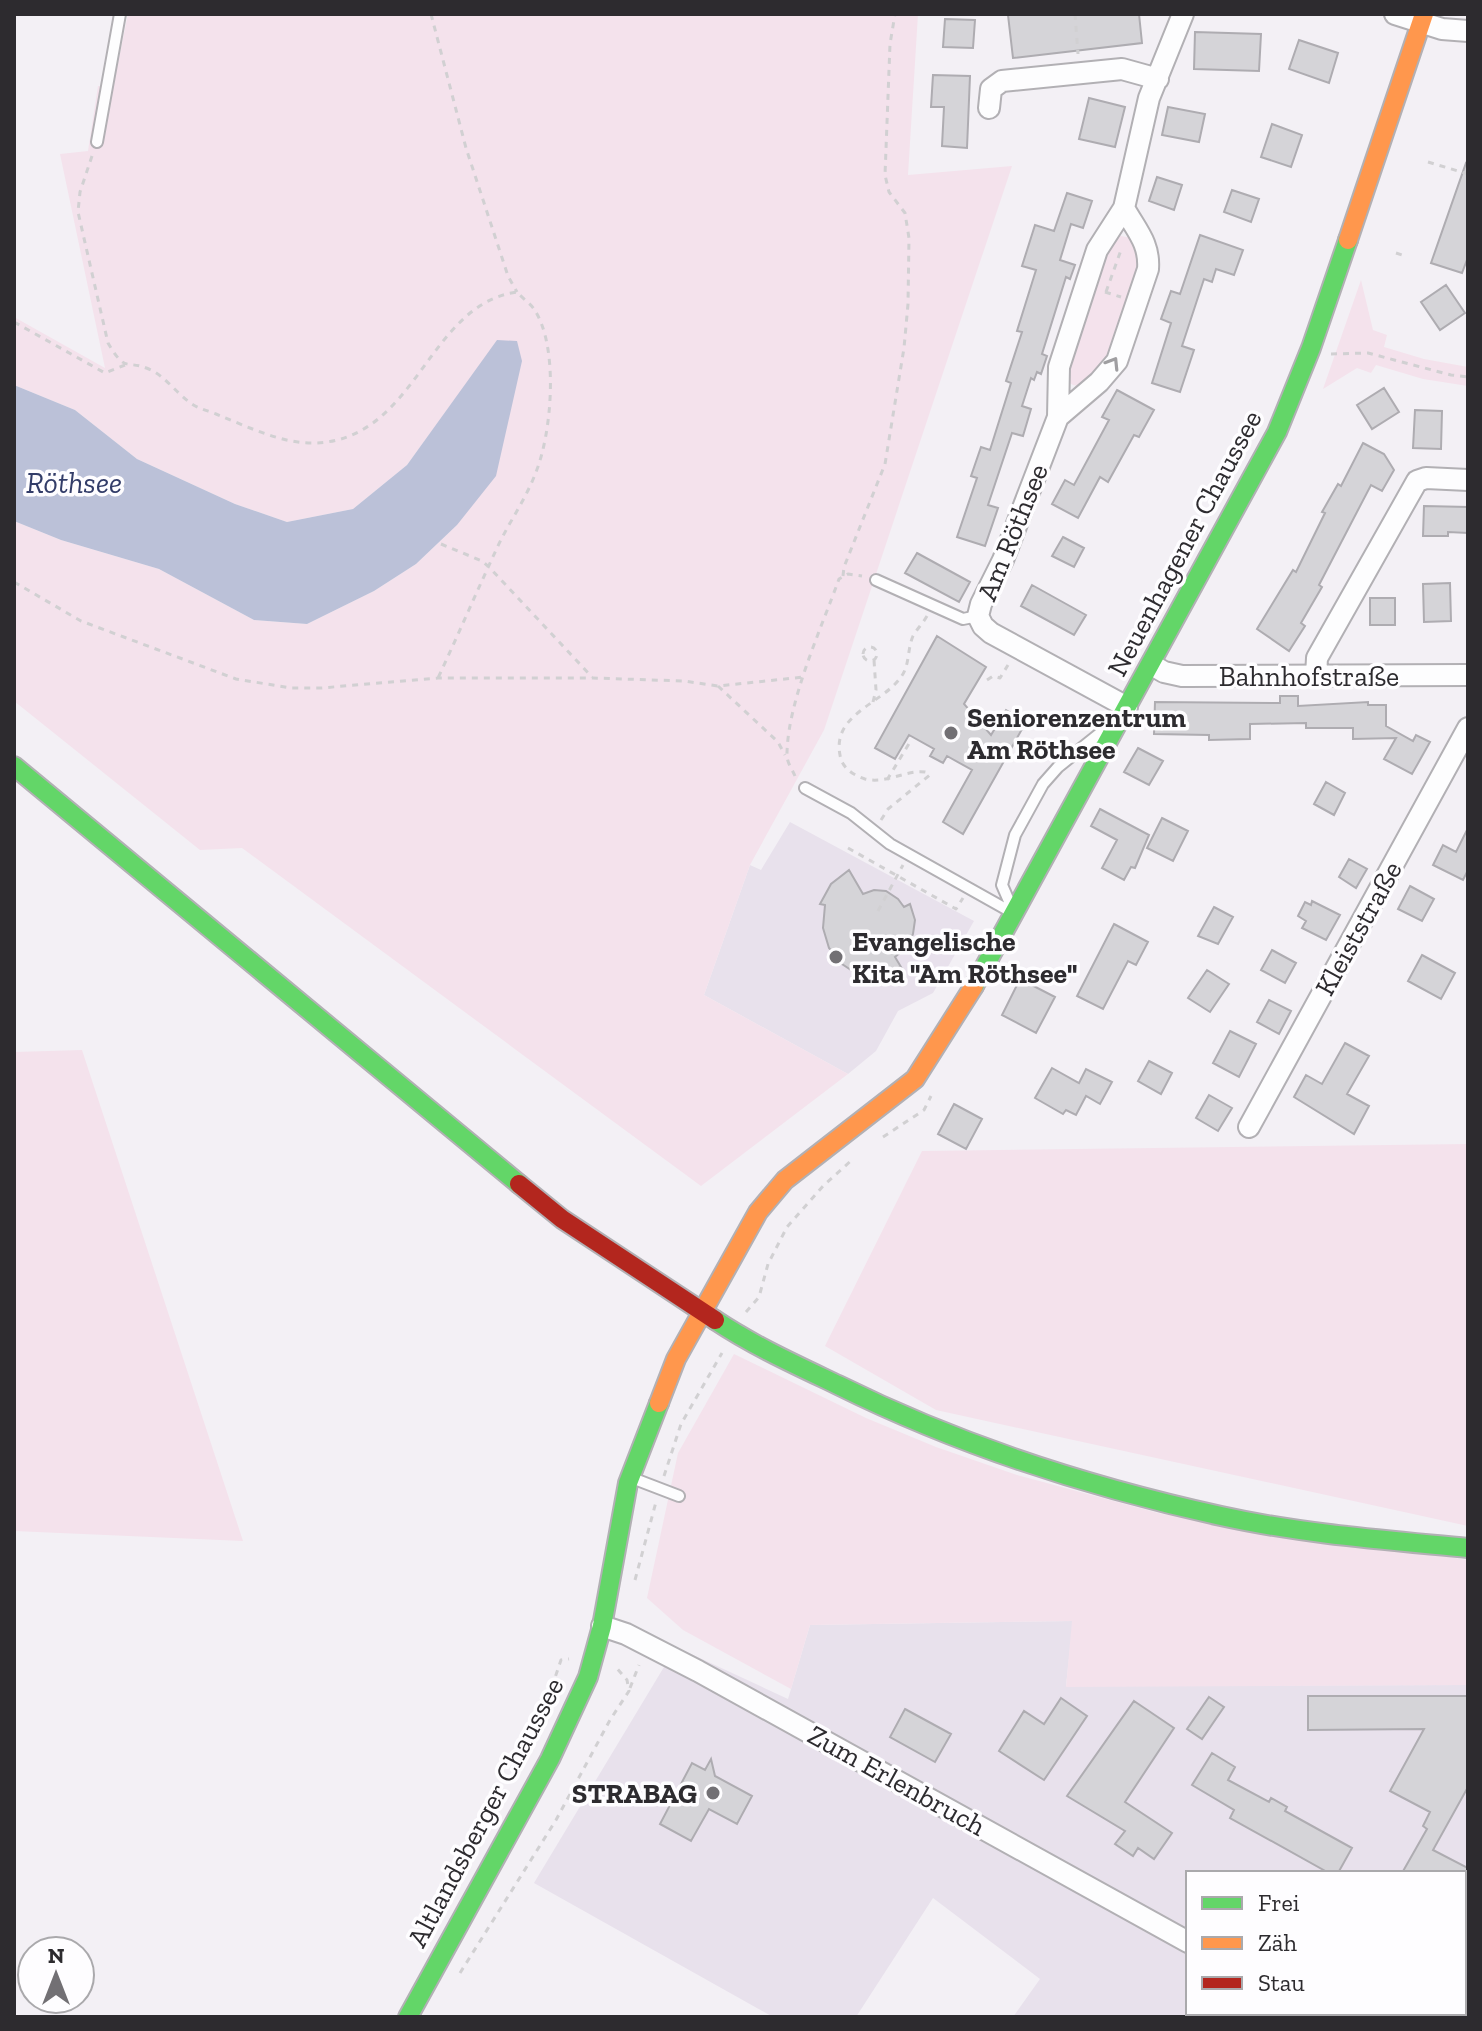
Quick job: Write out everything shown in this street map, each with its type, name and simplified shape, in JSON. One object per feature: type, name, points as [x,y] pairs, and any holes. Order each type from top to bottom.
[{"type":"street","name":"Am Röthsee","points":[[1122,715],[991,633],[978,616],[1058,417],[1059,367],[1096,289],[1097,250],[1124,208],[1149,98],[1183,14]]},
{"type":"street","points":[[1395,14],[1422,18],[1442,29],[1468,31]]},
{"type":"street","name":"Neuenhagener Chaussee","points":[[702,1312],[758,1212],[785,1180],[915,1079],[923,1069],[1014,914],[1152,665],[1295,393],[1422,18]]},
{"type":"street","points":[[989,108],[991,89],[1002,81],[1122,69],[1158,79]]},
{"type":"street","name":"Am Röthsee","points":[[1058,417],[1090,391],[1117,361],[1148,269],[1149,253],[1144,239],[1124,208]]},
{"type":"street","points":[[1316,676],[1317,658],[1417,481],[1426,478],[1468,480]]},
{"type":"street","name":"Bahnhofstraße","points":[[1152,665],[1164,672],[1182,676],[1468,675]]},
{"type":"street","name":"Kleiststraße","points":[[1249,1127],[1468,728]]},
{"type":"street","points":[[14,766],[562,1219],[745,1340],[888,1410],[1032,1466],[1222,1516],[1322,1533],[1468,1548]]},
{"type":"street","name":"Altlandsberger Chaussee","points":[[408,2017],[550,1759],[588,1677],[602,1626],[630,1478],[676,1359],[702,1312]]},
{"type":"street","name":"Zum Erlenbruch","points":[[602,1626],[626,1634],[698,1671],[1186,1941]]},
{"type":"lane","points":[[97,142],[120,14]]},
{"type":"lane","points":[[876,580],[963,619],[978,616]]},
{"type":"lane","points":[[1014,914],[1002,885],[1015,835],[1043,784],[1058,767],[1122,715]]},
{"type":"lane","points":[[805,788],[851,813],[908,854],[1014,914]]},
{"type":"lane","points":[[630,1478],[679,1496]]},
{"type":"path","points":[[431,14],[466,148],[508,276],[517,292],[534,308],[543,327],[547,341],[550,409],[547,438],[538,469],[438,678]]},
{"type":"path","points":[[843,576],[885,464],[908,304],[909,238],[905,213],[889,192],[885,175],[890,44],[895,14]]},
{"type":"path","points":[[1075,14],[1080,74]]},
{"type":"path","points":[[97,142],[80,192],[78,212],[108,343],[116,358],[125,365],[151,370],[192,404],[241,424],[298,442],[315,443],[335,440],[364,427],[401,399],[444,338],[482,304],[498,295],[517,292]]},
{"type":"path","points":[[1428,162],[1468,174]]},
{"type":"path","points":[[1121,249],[1096,289],[1137,303]]},
{"type":"path","points":[[1396,253],[1405,256]]},
{"type":"path","points":[[14,322],[105,373],[125,365]]},
{"type":"path","points":[[1326,353],[1368,353],[1468,377]]},
{"type":"path","points":[[441,544],[489,567],[593,678]]},
{"type":"path","points":[[786,757],[804,677],[839,579],[848,574],[876,580]]},
{"type":"path","points":[[14,582],[81,621],[236,679],[291,688],[438,678],[593,678],[684,681],[718,686],[804,677]]},
{"type":"path","points":[[874,831],[888,809],[931,774],[920,770],[887,780],[858,776],[843,764],[839,741],[847,723],[902,676],[915,632],[933,606]]},
{"type":"path","points":[[873,702],[876,690],[874,660]]},
{"type":"path","points":[[718,686],[778,742],[805,788]]},
{"type":"path","points":[[887,780],[910,742]]},
{"type":"path","points":[[848,848],[956,909],[969,888]]},
{"type":"path","points":[[878,911],[908,854]]},
{"type":"path","points":[[629,1691],[639,1665]]},
{"type":"shaded area","points":[[128,14],[918,14],[908,175],[1012,166],[824,730],[750,865],[704,995],[848,1074],[701,1186],[242,848],[200,850],[14,701],[14,521],[61,540],[159,569],[254,620],[307,624],[374,591],[416,564],[457,525],[498,340],[407,465],[353,509],[287,522],[235,504],[137,459],[75,410],[14,385],[14,317],[105,368],[60,154],[88,151],[98,86],[113,87]]},
{"type":"shaded area","points":[[1115,235],[1132,238],[1143,264],[1111,357],[1082,386],[1076,386],[1065,375],[1102,255]]},
{"type":"shaded area","points":[[1361,280],[1373,330],[1387,335],[1384,347],[1424,359],[1468,367],[1468,386],[1423,379],[1376,365],[1371,373],[1357,368],[1323,389]]},
{"type":"shaded area","name":"Evangelische Kita \"Am Röthsee\"","points":[[790,822],[974,921],[933,993],[898,1011],[876,1051],[848,1074],[704,995],[750,865],[761,870]]},
{"type":"shaded area","points":[[82,1050],[243,1541],[14,1531],[14,1052]]},
{"type":"shaded area","points":[[1468,1144],[1468,1526],[936,1410],[825,1346],[922,1151]]},
{"type":"shaded area","points":[[734,1354],[866,1418],[936,1447],[1017,1475],[1162,1514],[1468,1560],[1468,1685],[1066,1687],[1072,1621],[810,1625],[791,1689],[683,1630],[647,1598],[678,1453]]},
{"type":"shaded area","points":[[1073,1621],[1066,1686],[1468,1685],[1468,2017],[1013,2017],[1040,1979],[933,1898],[856,2017],[773,2017],[534,1883],[676,1647],[788,1699],[810,1625]]},
{"type":"water","name":"Röthsee","points":[[497,340],[517,341],[522,361],[496,476],[457,525],[416,564],[374,591],[307,624],[254,620],[159,569],[61,540],[14,521],[14,385],[75,410],[137,459],[235,504],[287,522],[353,509],[407,465]]},
{"type":"building","points":[[1139,14],[1142,43],[1013,58],[1008,15]]},
{"type":"building","points":[[945,19],[975,20],[973,48],[943,47]]},
{"type":"building","points":[[1195,32],[1261,34],[1259,71],[1194,69]]},
{"type":"building","points":[[1299,40],[1338,53],[1329,83],[1289,69]]},
{"type":"building","points":[[933,75],[970,76],[967,148],[942,146],[944,107],[931,107]]},
{"type":"building","points":[[1089,98],[1125,107],[1115,147],[1079,139]]},
{"type":"building","points":[[1168,107],[1205,114],[1199,142],[1162,135]]},
{"type":"building","points":[[1272,124],[1302,135],[1291,167],[1261,157]]},
{"type":"building","points":[[1466,163],[1468,257],[1462,273],[1431,263]]},
{"type":"building","points":[[1157,177],[1182,185],[1174,210],[1149,201]]},
{"type":"building","points":[[1232,190],[1259,199],[1251,222],[1224,212]]},
{"type":"building","points":[[1067,193],[1092,201],[1083,228],[1071,224],[1060,260],[1075,265],[1070,279],[1066,277],[1042,354],[1047,356],[1041,374],[1037,372],[1034,380],[1031,378],[1022,406],[1031,409],[1023,436],[1012,433],[988,505],[998,508],[985,546],[957,537],[977,478],[971,476],[981,447],[990,450],[1011,383],[1006,381],[1022,332],[1017,331],[1036,270],[1022,266],[1035,225],[1054,231]]},
{"type":"building","points":[[1200,235],[1243,250],[1234,275],[1216,269],[1212,282],[1204,279],[1182,346],[1194,350],[1180,392],[1152,383],[1171,323],[1161,319],[1171,291],[1180,294]]},
{"type":"building","points":[[1446,285],[1465,313],[1440,330],[1421,302]]},
{"type":"building","points":[[1384,388],[1399,412],[1372,429],[1357,405]]},
{"type":"building","points":[[1117,390],[1154,410],[1139,437],[1134,435],[1108,482],[1100,477],[1078,518],[1052,504],[1065,480],[1074,485],[1109,420],[1102,417]]},
{"type":"building","points":[[1415,410],[1442,411],[1441,449],[1413,448]]},
{"type":"building","points":[[1363,443],[1384,454],[1394,470],[1382,491],[1371,485],[1319,585],[1322,587],[1301,623],[1305,626],[1289,651],[1257,629],[1293,570],[1296,572],[1325,513],[1322,512],[1338,484],[1341,486]]},
{"type":"building","points":[[1424,506],[1468,507],[1468,533],[1423,536]]},
{"type":"building","points":[[1063,537],[1084,548],[1074,567],[1052,556]]},
{"type":"building","points":[[917,553],[970,582],[959,602],[905,573]]},
{"type":"building","points":[[1450,583],[1451,621],[1424,622],[1423,584]]},
{"type":"building","points":[[1032,585],[1086,615],[1074,635],[1021,606]]},
{"type":"building","points":[[1370,598],[1395,598],[1395,625],[1370,625]]},
{"type":"building","name":"Seniorenzentrum Am Röthsee","points":[[937,636],[986,667],[964,704],[991,735],[1006,710],[1026,722],[963,834],[943,822],[972,770],[947,756],[943,763],[930,756],[934,749],[909,735],[895,759],[875,748]]},
{"type":"building","points":[[1280,696],[1298,696],[1298,706],[1368,702],[1368,705],[1386,705],[1386,726],[1413,741],[1416,735],[1430,742],[1412,774],[1384,759],[1396,738],[1353,739],[1353,728],[1306,728],[1306,723],[1250,724],[1250,739],[1209,740],[1209,735],[1154,734],[1155,702],[1280,703]]},
{"type":"building","points":[[1138,748],[1163,761],[1149,785],[1124,772]]},
{"type":"building","points":[[1326,782],[1345,793],[1334,815],[1314,804]]},
{"type":"building","points":[[1100,809],[1149,835],[1135,868],[1131,867],[1124,880],[1102,868],[1117,840],[1091,826]]},
{"type":"building","points":[[1162,818],[1188,831],[1173,861],[1147,848]]},
{"type":"building","points":[[1468,828],[1468,870],[1463,880],[1433,865],[1443,845],[1456,852]]},
{"type":"building","points":[[1349,859],[1367,869],[1356,888],[1339,877]]},
{"type":"building","points":[[849,870],[863,894],[874,890],[886,891],[904,907],[910,904],[915,920],[913,934],[907,947],[895,957],[901,967],[857,974],[842,964],[829,948],[823,928],[825,905],[820,904],[831,884]]},
{"type":"building","points":[[1410,886],[1434,899],[1422,921],[1398,909]]},
{"type":"building","points":[[1312,901],[1340,915],[1326,940],[1302,928],[1306,921],[1298,916],[1305,902],[1311,905]]},
{"type":"building","points":[[1214,907],[1233,917],[1218,944],[1198,936]]},
{"type":"building","points":[[1114,924],[1148,942],[1136,965],[1128,961],[1103,1009],[1077,996]]},
{"type":"building","points":[[1272,950],[1296,963],[1285,983],[1261,970]]},
{"type":"building","points":[[1422,955],[1455,973],[1441,999],[1408,981]]},
{"type":"building","points":[[1207,970],[1229,984],[1210,1012],[1188,998]]},
{"type":"building","points":[[1020,979],[1055,997],[1036,1033],[1002,1015]]},
{"type":"building","points":[[1269,1000],[1291,1011],[1279,1034],[1257,1022]]},
{"type":"building","points":[[1230,1031],[1256,1044],[1239,1077],[1213,1063]]},
{"type":"building","points":[[1345,1043],[1369,1056],[1347,1094],[1369,1106],[1354,1134],[1294,1097],[1306,1075],[1322,1084]]},
{"type":"building","points":[[1149,1061],[1172,1073],[1161,1094],[1138,1081]]},
{"type":"building","points":[[1052,1068],[1079,1083],[1086,1069],[1112,1082],[1100,1104],[1086,1096],[1076,1115],[1066,1110],[1063,1114],[1035,1098]]},
{"type":"building","points":[[1209,1095],[1232,1108],[1218,1131],[1196,1118]]},
{"type":"building","points":[[954,1104],[982,1119],[966,1149],[938,1134]]},
{"type":"building","points":[[1308,1696],[1468,1696],[1468,1787],[1433,1850],[1468,1868],[1468,1873],[1403,1871],[1427,1829],[1423,1826],[1430,1812],[1390,1791],[1424,1729],[1308,1730]]},
{"type":"building","points":[[1209,1697],[1224,1707],[1202,1739],[1187,1729]]},
{"type":"building","points":[[1061,1698],[1087,1716],[1044,1780],[999,1751],[1024,1711],[1044,1724]]},
{"type":"building","points":[[1134,1701],[1174,1728],[1125,1802],[1172,1833],[1154,1859],[1138,1848],[1133,1856],[1115,1844],[1125,1831],[1067,1796]]},
{"type":"building","points":[[905,1709],[951,1734],[935,1762],[890,1737]]},
{"type":"building","points":[[1212,1753],[1235,1767],[1228,1780],[1269,1802],[1271,1798],[1287,1807],[1285,1811],[1352,1848],[1339,1871],[1325,1871],[1230,1818],[1234,1810],[1192,1785]]},
{"type":"building","name":"STRABAG","points":[[711,1759],[715,1776],[752,1796],[737,1824],[709,1809],[691,1841],[660,1824],[692,1763],[705,1770]]},
{"type":"traffic: fast","points":[[974,986],[1277,432],[1311,348],[1348,240]]},
{"type":"traffic: fast","points":[[14,766],[519,1184]]},
{"type":"traffic: fast","points":[[715,1320],[775,1355],[884,1407],[978,1445],[1074,1478],[1172,1505],[1252,1522],[1344,1536],[1468,1548]]},
{"type":"traffic: fast","points":[[408,2017],[550,1759],[588,1677],[602,1626],[628,1483],[659,1403]]},
{"type":"traffic: slow","points":[[1348,240],[1424,14]]},
{"type":"traffic: slow","points":[[659,1403],[676,1359],[758,1212],[785,1180],[915,1079],[974,986]]},
{"type":"traffic: jam","points":[[519,1184],[562,1219],[715,1320]]},
{"type":"place","name":"Seniorenzentrum Am Röthsee","points":[[951,733]]},
{"type":"place","name":"Evangelische Kita \"Am Röthsee\"","points":[[836,957]]},
{"type":"place","name":"STRABAG","points":[[713,1793]]}]
